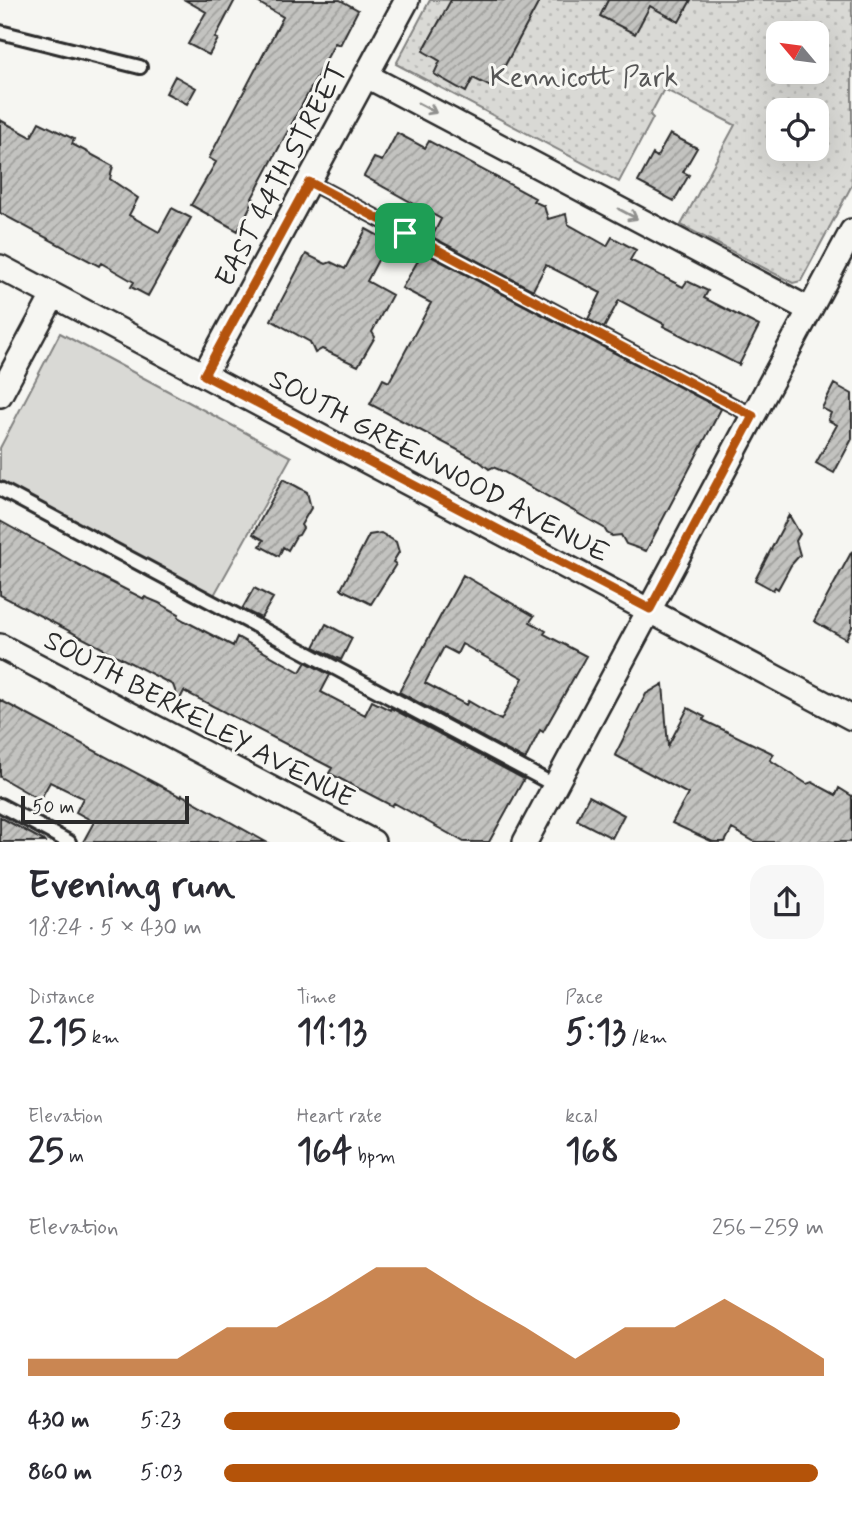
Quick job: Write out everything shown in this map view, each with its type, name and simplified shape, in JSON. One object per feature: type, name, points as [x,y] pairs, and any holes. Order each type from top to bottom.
[{"type":"street","name":"EAST 44TH STREET","points":[[204,375],[407,0]]},
{"type":"street","points":[[367,76],[810,310]]},
{"type":"street","points":[[525,842],[851,236]]},
{"type":"street","name":"SOUTH GREENWOOD AVENUE","points":[[0,267],[852,718]]},
{"type":"street","points":[[0,395],[52,296]]},
{"type":"street","name":"SOUTH BERKELEY AVENUE","points":[[0,646],[373,842]]},
{"type":"lane","points":[[0,32],[140,67]]},
{"type":"lane","points":[[309,182],[753,416]]},
{"type":"lane","points":[[0,489],[555,786]]},
{"type":"lane","points":[[0,805],[69,842]]},
{"type":"green space","name":"Kennicott Park","points":[[430,0],[852,0],[852,185],[801,281],[793,283],[681,225],[735,125],[664,89],[650,115],[653,118],[619,182],[396,64]]},
{"type":"green space","points":[[60,333],[291,457],[213,597],[0,481],[0,448]]},
{"type":"building","points":[[185,0],[235,0],[209,55],[188,44],[206,12]]},
{"type":"building","points":[[254,0],[340,0],[358,10],[340,45],[335,43],[252,198],[254,199],[238,231],[191,205],[216,162],[209,158],[283,17]]},
{"type":"building","points":[[451,0],[540,0],[493,88],[473,78],[466,92],[434,74],[440,61],[423,51]]},
{"type":"building","points":[[608,0],[691,0],[679,22],[650,6],[635,34],[600,16]]},
{"type":"building","points":[[175,76],[196,88],[187,104],[166,93]]},
{"type":"building","points":[[0,120],[31,137],[39,122],[74,139],[72,144],[113,166],[110,179],[138,198],[129,215],[159,232],[172,208],[191,218],[148,296],[131,287],[134,282],[101,263],[99,266],[0,213]]},
{"type":"building","points":[[397,133],[425,148],[429,141],[535,198],[533,201],[544,206],[548,219],[566,214],[568,224],[607,246],[612,237],[636,250],[630,260],[683,287],[687,281],[708,291],[704,298],[759,326],[739,365],[619,300],[604,328],[588,319],[601,293],[546,265],[533,290],[432,237],[441,219],[364,176],[374,158],[382,161]]},
{"type":"building","points":[[670,134],[697,148],[683,172],[689,175],[674,201],[638,182],[653,154],[657,157]]},
{"type":"building","points":[[366,229],[388,241],[367,281],[392,295],[372,332],[375,337],[358,366],[322,349],[315,353],[310,342],[271,320],[306,254],[326,264],[331,262],[345,269]]},
{"type":"building","points":[[423,252],[721,409],[646,551],[626,544],[621,535],[612,536],[604,528],[502,471],[493,467],[489,469],[479,461],[370,404],[383,379],[389,382],[431,303],[402,288]]},
{"type":"building","points":[[834,384],[852,394],[852,439],[834,473],[816,463],[837,425],[828,420],[831,413],[822,408]]},
{"type":"building","points":[[283,479],[307,492],[311,508],[301,525],[303,528],[299,535],[288,550],[283,547],[279,556],[260,546],[264,540],[253,534]]},
{"type":"building","points":[[789,515],[800,534],[796,541],[800,555],[791,565],[778,589],[775,587],[773,590],[755,580]]},
{"type":"building","points":[[0,521],[99,576],[144,599],[145,597],[159,603],[179,614],[178,617],[233,646],[237,637],[300,672],[306,662],[330,675],[321,692],[365,715],[372,701],[390,710],[391,708],[524,779],[489,842],[464,842],[394,803],[392,806],[329,773],[332,768],[184,691],[179,701],[173,685],[0,595]]},
{"type":"building","points":[[381,533],[396,542],[399,552],[393,562],[396,564],[371,604],[341,589],[369,535]]},
{"type":"building","points":[[852,551],[852,627],[846,639],[814,621]]},
{"type":"building","points":[[463,575],[534,616],[530,622],[546,631],[544,634],[586,656],[543,732],[540,730],[525,760],[399,692]],"holes":[[[462,644],[523,678],[501,720],[468,701],[466,705],[425,683],[444,647],[457,654]]]},
{"type":"building","points":[[254,588],[273,598],[261,618],[242,609]]},
{"type":"building","points":[[326,624],[352,638],[341,660],[314,647]]},
{"type":"building","points":[[663,684],[668,746],[688,708],[705,717],[703,720],[774,754],[770,760],[807,784],[812,782],[836,795],[839,788],[852,796],[852,842],[755,842],[732,829],[725,842],[713,842],[672,823],[688,794],[615,755],[646,694]]},
{"type":"building","points":[[0,700],[266,842],[83,842],[94,822],[76,812],[83,798],[50,782],[40,800],[0,777]]},
{"type":"building","points":[[589,796],[624,815],[612,838],[577,820]]},
{"type":"building","points":[[0,817],[46,842],[0,842]]},
{"type":"route","points":[[309,182],[405,233],[753,416],[650,609],[204,375],[309,182]]}]
